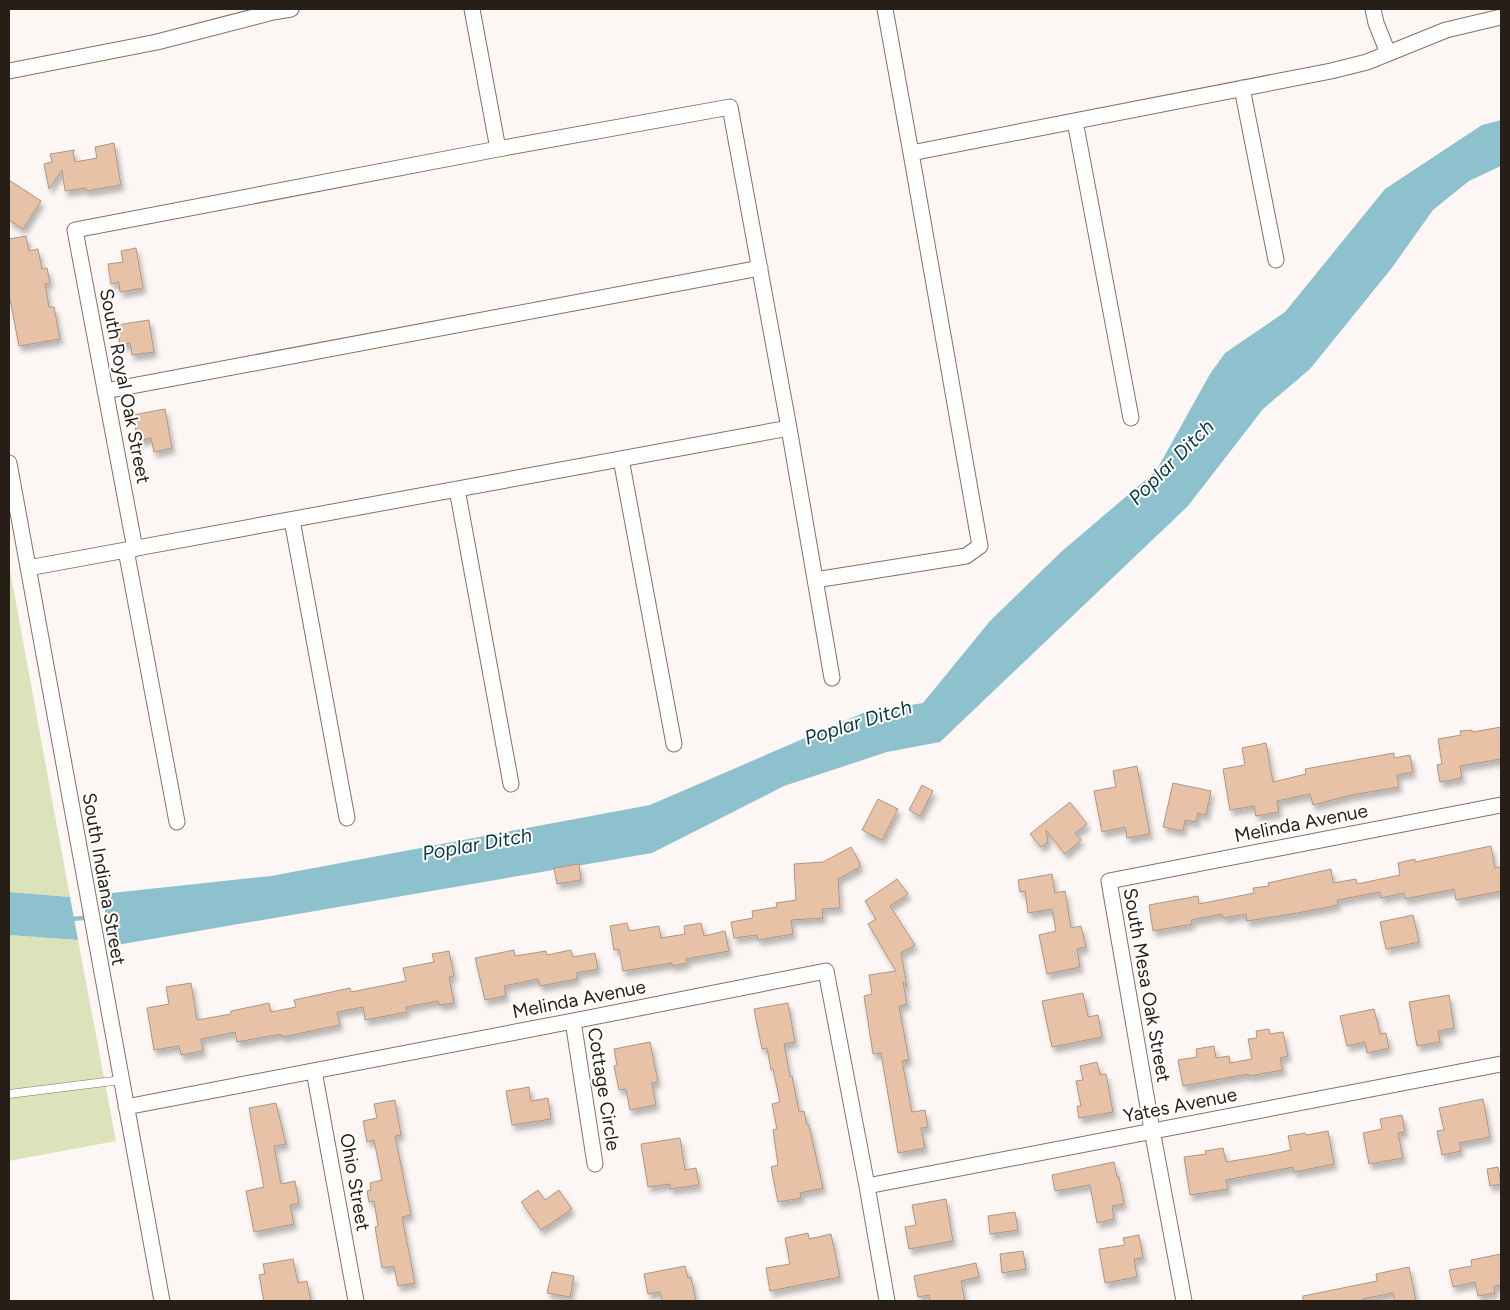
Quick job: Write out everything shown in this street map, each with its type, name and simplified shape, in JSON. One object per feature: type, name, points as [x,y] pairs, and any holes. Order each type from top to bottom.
[{"type":"street","points":[[9,71],[157,42],[272,10],[291,9]]},
{"type":"street","points":[[472,9],[498,149],[730,107],[832,678]]},
{"type":"street","points":[[815,580],[966,556],[980,546],[885,9]]},
{"type":"street","points":[[1373,9],[1376,23],[1388,53]]},
{"type":"street","points":[[911,153],[1331,71],[1367,62],[1446,30],[1501,17]]},
{"type":"street","points":[[1242,88],[1276,260]]},
{"type":"street","points":[[1075,121],[1131,418]]},
{"type":"street","name":"South Royal Oak Street","points":[[177,822],[130,550],[105,391],[75,230],[498,149]]},
{"type":"street","points":[[105,391],[760,268]]},
{"type":"street","points":[[28,568],[788,428]]},
{"type":"street","points":[[621,459],[674,744]]},
{"type":"street","name":"South Indiana Street","points":[[9,463],[162,1301]]},
{"type":"street","points":[[457,489],[511,784]]},
{"type":"street","points":[[292,520],[347,818]]},
{"type":"street","name":"Melinda Avenue","points":[[1109,881],[1501,805]]},
{"type":"street","name":"South Mesa Oak Street","points":[[1109,881],[1184,1301]]},
{"type":"street","name":"Melinda Avenue","points":[[126,1107],[826,971],[867,1186]]},
{"type":"street","name":"Cottage Circle","points":[[573,1021],[595,1164]]},
{"type":"street","name":"Yates Avenue","points":[[867,1186],[1501,1064]]},
{"type":"street","name":"Ohio Street","points":[[314,1071],[356,1301]]},
{"type":"street","points":[[867,1186],[887,1301]]},
{"type":"lane","points":[[9,1094],[121,1080]]},
{"type":"green space","points":[[9,565],[70,897],[9,892]]},
{"type":"green space","points":[[9,935],[78,940],[116,1141],[9,1161]]},
{"type":"water","points":[[1501,120],[1501,166],[1469,181],[1433,210],[1391,269],[1310,369],[1263,409],[1188,506],[940,742],[887,752],[784,786],[652,853],[111,946],[102,894],[271,876],[650,805],[863,713],[923,703],[990,621],[1061,552],[1156,471],[1210,374],[1225,353],[1285,312],[1385,189],[1482,125]]},
{"type":"water","points":[[9,892],[70,897],[78,940],[9,935]]},
{"type":"building","points":[[114,143],[121,185],[86,191],[86,188],[65,191],[62,170],[49,189],[44,164],[52,162],[50,154],[75,150],[73,152],[75,162],[97,158],[95,147]]},
{"type":"building","points":[[9,180],[41,201],[23,229],[9,220]]},
{"type":"building","points":[[26,236],[29,251],[38,249],[42,269],[47,268],[50,283],[45,284],[49,307],[54,307],[60,339],[19,346],[9,294],[9,239]]},
{"type":"building","points":[[136,248],[143,288],[120,292],[119,282],[111,284],[108,264],[123,262],[121,251]]},
{"type":"building","points":[[149,320],[154,352],[132,355],[130,343],[120,345],[117,325]]},
{"type":"building","points":[[165,409],[172,448],[154,452],[151,438],[138,441],[133,415]]},
{"type":"building","points":[[1501,727],[1501,759],[1460,766],[1462,778],[1440,782],[1437,765],[1442,764],[1438,739],[1461,735],[1460,731],[1472,730],[1472,732]]},
{"type":"building","points":[[1266,743],[1273,782],[1306,774],[1305,769],[1394,753],[1394,758],[1410,755],[1413,772],[1397,775],[1399,787],[1351,795],[1313,805],[1310,794],[1277,801],[1279,812],[1256,816],[1254,806],[1230,810],[1223,769],[1245,765],[1242,748]]},
{"type":"building","points":[[1137,766],[1150,834],[1127,838],[1125,827],[1102,832],[1094,791],[1116,787],[1113,771]]},
{"type":"building","points":[[1173,783],[1211,791],[1206,815],[1198,813],[1196,822],[1185,820],[1183,831],[1163,827]]},
{"type":"building","points":[[922,785],[933,791],[920,816],[909,810]]},
{"type":"building","points":[[878,799],[898,809],[882,840],[862,830]]},
{"type":"building","points":[[1070,802],[1087,824],[1075,833],[1081,840],[1065,854],[1046,830],[1048,842],[1041,847],[1030,834]]},
{"type":"building","points":[[1491,846],[1495,868],[1501,867],[1501,891],[1456,900],[1454,889],[1405,899],[1404,893],[1381,898],[1380,892],[1337,900],[1338,905],[1298,913],[1247,921],[1246,914],[1223,918],[1222,914],[1191,920],[1192,924],[1153,931],[1149,905],[1198,896],[1199,904],[1254,893],[1253,888],[1269,886],[1268,883],[1331,869],[1333,883],[1356,879],[1357,884],[1400,875],[1398,863],[1415,859],[1415,862]]},
{"type":"building","points":[[851,847],[859,861],[860,867],[838,879],[840,908],[822,909],[823,918],[791,920],[793,934],[758,940],[757,935],[734,938],[731,922],[753,918],[752,911],[777,907],[776,903],[796,900],[794,864],[823,862]]},
{"type":"building","points":[[579,864],[581,880],[557,884],[554,868]]},
{"type":"building","points":[[1052,874],[1055,893],[1065,891],[1071,928],[1081,926],[1086,947],[1077,949],[1080,967],[1047,974],[1039,935],[1056,931],[1052,909],[1028,913],[1025,891],[1020,892],[1018,880]]},
{"type":"building","points":[[897,879],[908,894],[890,906],[915,945],[901,953],[907,987],[903,982],[907,1004],[899,1006],[909,1060],[902,1061],[912,1112],[925,1110],[928,1127],[921,1128],[925,1148],[898,1153],[881,1053],[873,1054],[864,996],[872,994],[869,975],[896,971],[868,924],[876,919],[865,901]]},
{"type":"building","points":[[1413,915],[1419,942],[1386,949],[1380,922]]},
{"type":"building","points":[[627,923],[629,931],[659,926],[661,938],[685,934],[684,926],[701,923],[704,936],[725,931],[729,951],[686,959],[687,963],[672,966],[672,963],[623,971],[619,949],[614,950],[610,926]]},
{"type":"building","points":[[514,950],[515,956],[546,951],[547,955],[571,950],[573,957],[595,953],[598,969],[576,973],[577,979],[540,986],[538,979],[504,986],[506,996],[485,1000],[475,958]]},
{"type":"building","points":[[449,951],[454,976],[449,977],[454,1003],[439,1005],[438,1001],[406,1007],[407,1012],[365,1020],[363,1007],[337,1012],[340,1025],[282,1037],[281,1034],[237,1042],[235,1032],[201,1039],[203,1051],[181,1055],[179,1046],[154,1050],[147,1008],[169,1004],[166,987],[191,983],[197,1020],[231,1014],[231,1011],[269,1003],[271,1012],[296,1007],[294,1000],[350,988],[351,992],[406,981],[403,968],[434,962],[432,954]]},
{"type":"building","points":[[1083,993],[1088,1017],[1098,1015],[1102,1037],[1052,1047],[1042,1001]]},
{"type":"building","points":[[1449,995],[1454,1028],[1438,1031],[1440,1042],[1417,1046],[1409,1002]]},
{"type":"building","points":[[788,1003],[795,1042],[784,1044],[790,1077],[792,1076],[799,1112],[804,1111],[807,1125],[809,1125],[823,1188],[800,1193],[801,1198],[778,1202],[771,1167],[778,1165],[773,1130],[777,1129],[772,1104],[780,1102],[767,1048],[762,1049],[754,1009]]},
{"type":"building","points":[[1374,1009],[1380,1034],[1386,1033],[1389,1048],[1367,1053],[1365,1042],[1347,1046],[1340,1016]]},
{"type":"building","points":[[1269,1029],[1270,1034],[1283,1032],[1288,1056],[1280,1058],[1283,1070],[1249,1076],[1248,1074],[1183,1086],[1178,1060],[1197,1057],[1196,1049],[1214,1046],[1216,1058],[1229,1056],[1230,1063],[1252,1059],[1248,1039],[1257,1038],[1256,1031]]},
{"type":"building","points":[[650,1042],[658,1082],[652,1083],[656,1105],[630,1110],[626,1089],[619,1090],[614,1066],[617,1065],[614,1049]]},
{"type":"building","points":[[1097,1062],[1100,1075],[1106,1074],[1113,1112],[1079,1118],[1077,1106],[1081,1106],[1076,1081],[1083,1080],[1080,1066]]},
{"type":"building","points":[[529,1087],[531,1101],[548,1098],[551,1119],[512,1125],[506,1091]]},
{"type":"building","points":[[1483,1099],[1490,1137],[1459,1143],[1461,1151],[1442,1155],[1437,1131],[1444,1130],[1439,1108]]},
{"type":"building","points":[[395,1100],[401,1135],[395,1136],[411,1215],[402,1217],[415,1283],[398,1286],[394,1266],[382,1268],[375,1227],[378,1226],[374,1201],[369,1202],[367,1191],[371,1190],[370,1183],[382,1180],[374,1140],[367,1142],[363,1121],[377,1118],[374,1104]]},
{"type":"building","points":[[276,1103],[286,1144],[274,1146],[281,1184],[295,1181],[299,1203],[290,1205],[294,1224],[254,1232],[246,1191],[264,1187],[249,1108]]},
{"type":"building","points":[[1402,1115],[1405,1132],[1398,1133],[1403,1158],[1369,1164],[1363,1133],[1382,1129],[1380,1119]]},
{"type":"building","points":[[1328,1131],[1334,1164],[1294,1172],[1293,1167],[1226,1180],[1228,1189],[1190,1195],[1184,1157],[1206,1154],[1205,1151],[1223,1148],[1226,1162],[1268,1155],[1291,1150],[1288,1136]]},
{"type":"building","points":[[680,1138],[685,1170],[696,1168],[699,1185],[670,1189],[670,1184],[648,1187],[641,1144]]},
{"type":"building","points":[[1114,1162],[1124,1204],[1112,1206],[1114,1219],[1097,1223],[1090,1185],[1055,1191],[1052,1175]]},
{"type":"building","points":[[1498,1167],[1501,1184],[1490,1186],[1487,1169]]},
{"type":"building","points":[[538,1190],[545,1200],[559,1190],[572,1209],[541,1230],[521,1202]]},
{"type":"building","points":[[946,1199],[953,1241],[909,1249],[905,1227],[916,1225],[912,1205]]},
{"type":"building","points":[[1015,1212],[1018,1230],[990,1234],[988,1216]]},
{"type":"building","points":[[808,1233],[809,1239],[831,1234],[840,1277],[770,1291],[766,1268],[790,1264],[785,1238]]},
{"type":"building","points":[[1139,1235],[1143,1258],[1134,1259],[1137,1277],[1105,1283],[1099,1249],[1125,1245],[1123,1238]]},
{"type":"building","points":[[1023,1251],[1026,1269],[1002,1273],[1000,1254]]},
{"type":"building","points":[[1501,1254],[1501,1285],[1494,1286],[1495,1293],[1478,1296],[1475,1282],[1453,1287],[1449,1270],[1472,1266],[1471,1260]]},
{"type":"building","points":[[293,1259],[298,1283],[307,1281],[311,1301],[264,1301],[259,1275],[265,1274],[263,1264]]},
{"type":"building","points":[[976,1263],[979,1277],[961,1281],[965,1301],[930,1301],[929,1295],[918,1297],[914,1276]]},
{"type":"building","points":[[685,1266],[688,1278],[691,1277],[696,1301],[662,1301],[660,1292],[648,1294],[644,1274]]},
{"type":"building","points":[[1409,1267],[1416,1301],[1395,1301],[1393,1293],[1362,1299],[1363,1301],[1303,1301],[1303,1296],[1377,1281],[1376,1274]]},
{"type":"building","points":[[552,1272],[574,1276],[570,1297],[547,1293]]},
{"type":"waterway","name":"Poplar Ditch","points":[[70,919],[83,918]]}]
